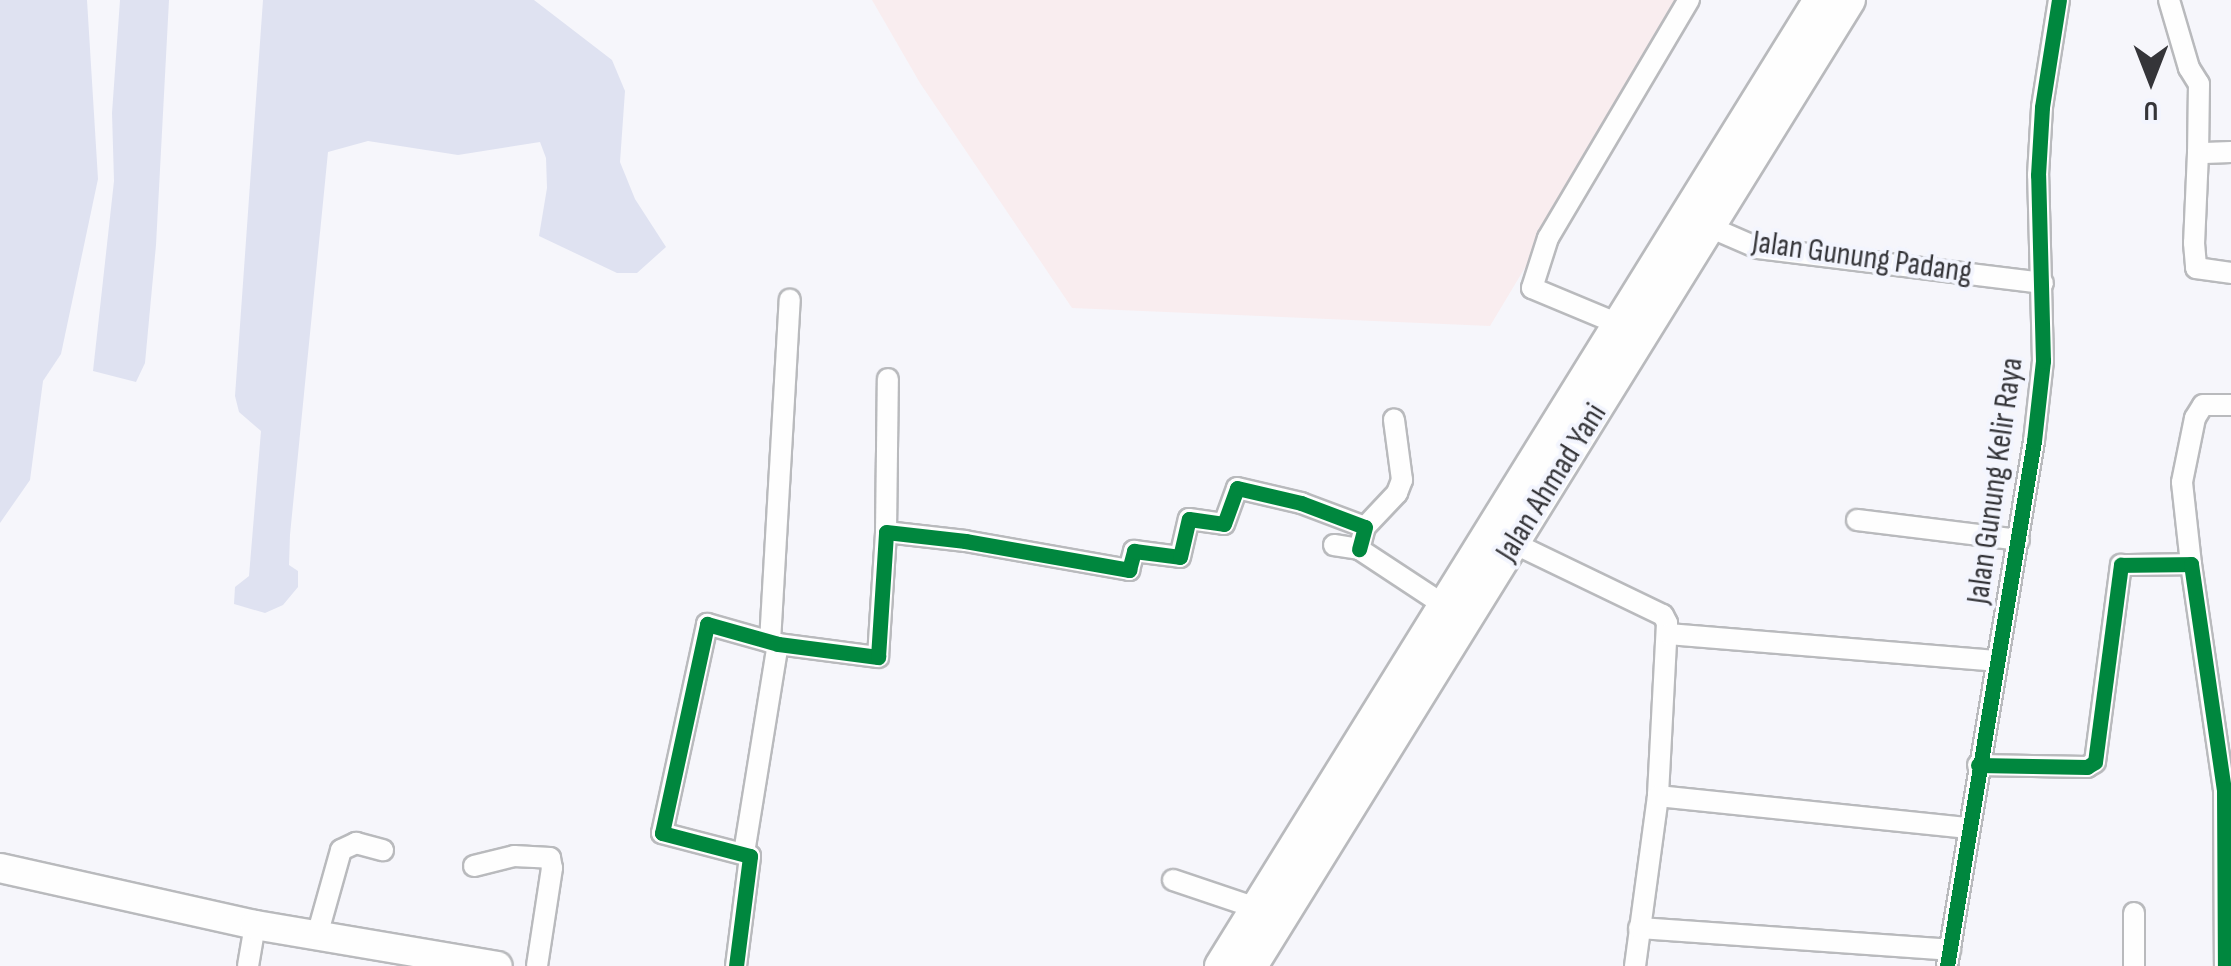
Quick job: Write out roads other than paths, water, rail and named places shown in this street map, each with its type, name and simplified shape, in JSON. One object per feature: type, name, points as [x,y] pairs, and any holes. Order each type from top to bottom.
[{"type":"main road","name":"Jalan Ahmad Yani","points":[[1697,222],[1818,0]]},
{"type":"main road","name":"Jalan Ahmad Yani","points":[[1252,966],[1501,538],[1697,222],[1850,0]]},
{"type":"main road","name":"Jalan Ahmad Yani","points":[[1220,966],[1444,605],[1501,538]]},
{"type":"street","points":[[1620,347],[1532,288],[1548,238],[1689,0]]},
{"type":"street","name":"Jalan Gunung Kelir Raya","points":[[1948,958],[2033,447],[2042,360],[2040,124],[2059,0]]},
{"type":"street","points":[[2169,0],[2189,68],[2199,84],[2194,264],[2199,270],[2231,272]]},
{"type":"street","points":[[2198,153],[2231,152]]},
{"type":"street","name":"Jalan Gunung Padang","points":[[1697,222],[1758,248],[2043,283]]},
{"type":"street","points":[[744,853],[774,643],[790,300]]},
{"type":"street","points":[[736,966],[751,860],[744,853],[666,836],[662,830],[705,627],[713,624],[774,643],[880,656],[888,379]]},
{"type":"street","points":[[2226,966],[2224,789],[2191,564],[2183,472],[2200,407],[2210,402],[2231,405]]},
{"type":"street","points":[[1360,549],[1365,527],[1397,493],[1402,480],[1394,420]]},
{"type":"street","points":[[886,532],[965,541],[1129,570],[1134,551],[1180,557],[1188,520],[1224,524],[1237,488],[1300,503],[1365,527]]},
{"type":"street","points":[[1857,520],[2019,540]]},
{"type":"street","points":[[1501,538],[1663,616],[1669,634],[1658,796],[1635,966]]},
{"type":"street","points":[[1334,545],[1360,549],[1444,605]]},
{"type":"street","points":[[1978,765],[2087,767],[2095,762],[2121,565],[2191,564]]},
{"type":"street","points":[[1669,634],[1995,661]]},
{"type":"street","points":[[1658,796],[1968,828]]},
{"type":"street","points":[[318,932],[341,850],[356,844],[383,850]]},
{"type":"street","points":[[474,866],[514,856],[550,858],[552,868],[537,966]]},
{"type":"street","points":[[0,868],[255,925],[318,932],[498,966]]},
{"type":"street","points":[[1173,880],[1256,908]]},
{"type":"street","points":[[2134,913],[2134,966]]},
{"type":"street","points":[[248,966],[255,925]]},
{"type":"street","points":[[1639,928],[1948,958]]}]
